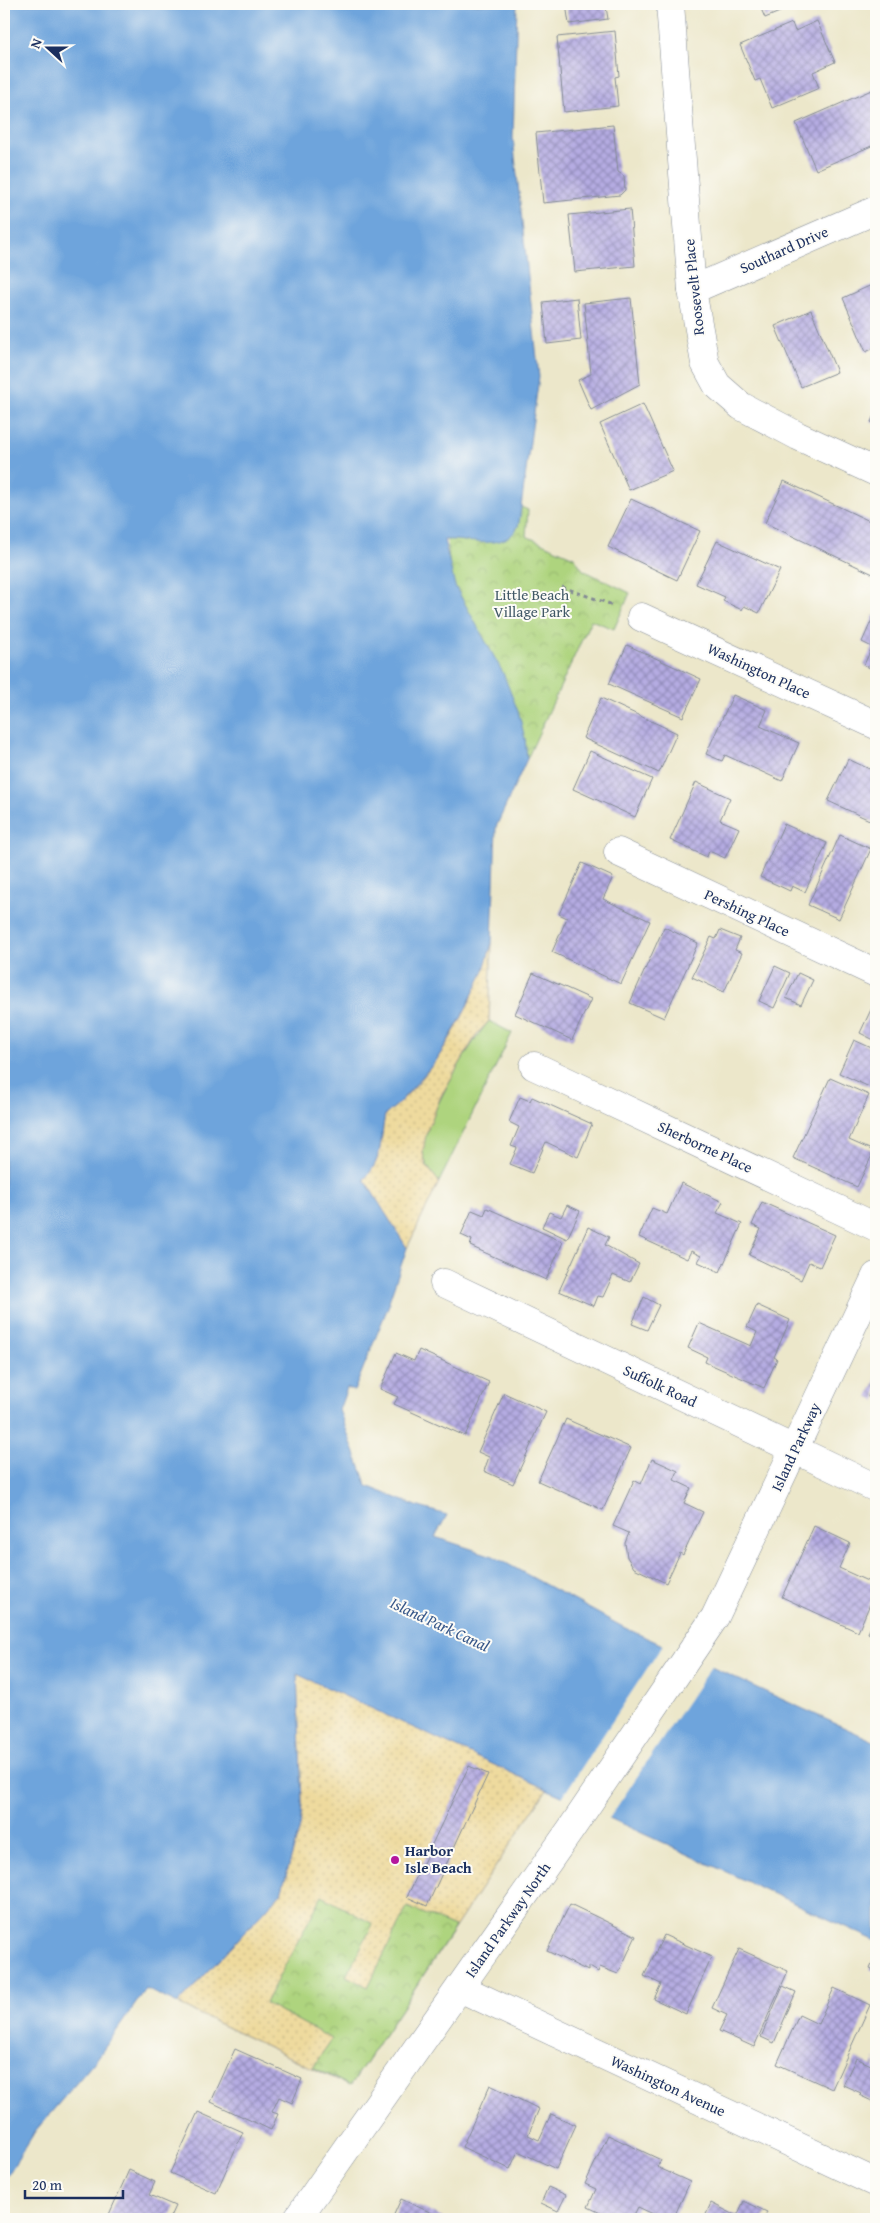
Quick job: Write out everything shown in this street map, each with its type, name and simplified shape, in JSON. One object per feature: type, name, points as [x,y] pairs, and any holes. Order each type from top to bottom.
[{"type":"street","name":"Roosevelt Place","points":[[670,4],[692,290],[704,363],[725,394],[769,422],[876,472]]},
{"type":"street","name":"Southard Drive","points":[[692,290],[876,210]]},
{"type":"street","name":"Washington Place","points":[[641,617],[876,724]]},
{"type":"street","name":"Pershing Place","points":[[618,852],[876,973]]},
{"type":"street","name":"Sherborne Place","points":[[534,1066],[876,1227]]},
{"type":"street","name":"Island Parkway","points":[[715,1617],[876,1276]]},
{"type":"street","name":"Suffolk Road","points":[[444,1283],[876,1488]]},
{"type":"street","name":"Island Parkway North","points":[[296,2219],[571,1829],[715,1617]]},
{"type":"street","name":"Washington Avenue","points":[[460,1988],[876,2183]]},
{"type":"path","points":[[562,587],[598,598],[641,617]]},
{"type":"green space","name":"Little Beach Village Park","points":[[521,507],[528,510],[526,536],[574,557],[583,570],[630,593],[614,629],[591,620],[527,759],[525,739],[503,673],[455,586],[450,570],[447,539],[483,541],[510,535],[517,528]]},
{"type":"green space","points":[[489,1021],[512,1033],[439,1182],[425,1161],[423,1153],[424,1140],[448,1084],[470,1047]]},
{"type":"green space","points":[[322,1896],[373,1924],[346,1976],[368,1987],[407,1907],[455,1927],[350,2086],[313,2067],[332,2039],[265,2003]]},
{"type":"sand","points":[[492,943],[489,1021],[477,1034],[441,1096],[426,1134],[423,1153],[426,1165],[439,1182],[407,1248],[364,1179],[375,1165],[378,1157],[385,1115],[421,1079],[451,1037],[474,991]]},
{"type":"sand","name":"Harbor Isle Beach","points":[[297,1674],[547,1789],[350,2086],[178,2004],[281,1893],[300,1827],[302,1804]]},
{"type":"water","name":"Island Park Canal","points":[[4,4],[517,4],[513,138],[539,377],[520,519],[518,526],[512,534],[495,542],[444,540],[455,586],[503,673],[519,714],[525,739],[527,759],[496,827],[492,943],[483,973],[460,1020],[436,1061],[398,1104],[385,1115],[378,1157],[375,1165],[364,1179],[407,1248],[390,1302],[354,1391],[347,1388],[339,1410],[367,1486],[419,1507],[447,1515],[435,1537],[493,1556],[623,1627],[876,1742],[876,1941],[297,1674],[302,1804],[300,1827],[281,1893],[178,2004],[146,1989],[96,2060],[36,2130],[4,2181]]},
{"type":"pier","points":[[664,1643],[712,1665],[608,1820],[561,1799]]},
{"type":"building","points":[[566,4],[613,4],[613,6],[606,7],[608,19],[569,24]]},
{"type":"building","points":[[759,4],[799,4],[765,18]]},
{"type":"building","points":[[817,21],[835,62],[813,72],[819,88],[772,108],[760,79],[755,81],[740,45],[792,23],[795,31]]},
{"type":"building","points":[[615,31],[619,76],[615,77],[618,106],[564,112],[557,37]]},
{"type":"building","points":[[876,88],[876,144],[816,170],[796,123]]},
{"type":"building","points":[[613,125],[618,172],[624,176],[625,190],[620,195],[543,203],[536,133]]},
{"type":"building","points":[[630,209],[635,266],[575,272],[569,215]]},
{"type":"building","points":[[876,283],[876,347],[866,352],[843,298]]},
{"type":"building","points":[[577,298],[581,340],[547,344],[543,302]]},
{"type":"building","points":[[631,298],[640,384],[591,410],[578,380],[591,374],[584,303]]},
{"type":"building","points":[[811,310],[837,372],[801,387],[775,326]]},
{"type":"building","points":[[643,404],[673,471],[629,490],[600,424]]},
{"type":"building","points":[[876,411],[876,424],[871,422]]},
{"type":"building","points":[[784,481],[876,524],[876,566],[873,574],[765,523]]},
{"type":"building","points":[[631,499],[700,531],[677,580],[608,547]]},
{"type":"building","points":[[717,541],[780,570],[759,613],[744,606],[742,610],[723,601],[725,597],[696,584]]},
{"type":"building","points":[[874,615],[876,616],[876,671],[864,665],[872,647],[862,642]]},
{"type":"building","points":[[627,645],[701,679],[683,717],[609,684]]},
{"type":"building","points":[[733,695],[767,710],[760,726],[799,743],[782,781],[725,755],[722,761],[706,754]]},
{"type":"building","points":[[601,698],[677,733],[659,773],[583,738]]},
{"type":"building","points":[[590,751],[652,779],[635,817],[573,789]]},
{"type":"building","points":[[848,759],[876,772],[876,823],[828,801]]},
{"type":"building","points":[[696,782],[730,798],[720,820],[739,828],[725,858],[709,851],[707,857],[670,840]]},
{"type":"building","points":[[784,824],[827,843],[805,892],[792,886],[790,891],[760,877]]},
{"type":"building","points":[[840,835],[871,849],[839,919],[808,905]]},
{"type":"building","points":[[582,863],[613,877],[603,899],[650,921],[621,984],[552,952],[567,918],[559,914]]},
{"type":"building","points":[[664,927],[698,943],[664,1018],[630,1003]]},
{"type":"building","points":[[720,930],[740,938],[735,950],[742,953],[724,992],[692,977],[711,937],[716,939]]},
{"type":"building","points":[[775,966],[790,973],[774,1008],[759,1001]]},
{"type":"building","points":[[533,973],[591,999],[572,1040],[515,1014]]},
{"type":"building","points":[[798,973],[813,980],[801,1005],[786,998]]},
{"type":"building","points":[[876,999],[876,1041],[860,1033]]},
{"type":"building","points":[[854,1040],[876,1050],[876,1090],[839,1073]]},
{"type":"building","points":[[830,1078],[869,1095],[849,1140],[874,1151],[857,1187],[793,1158]]},
{"type":"building","points":[[520,1097],[530,1101],[532,1097],[592,1124],[578,1157],[546,1142],[532,1173],[510,1164],[517,1148],[511,1146],[519,1127],[509,1122]]},
{"type":"building","points":[[681,1183],[723,1202],[717,1213],[742,1224],[720,1272],[698,1262],[701,1256],[691,1251],[687,1259],[639,1237],[652,1208],[667,1214]]},
{"type":"building","points":[[762,1202],[835,1235],[820,1267],[809,1262],[801,1280],[749,1255],[761,1229],[752,1225]]},
{"type":"building","points":[[567,1205],[580,1211],[567,1239],[542,1227],[549,1212],[561,1217]]},
{"type":"building","points":[[487,1208],[563,1242],[546,1280],[470,1246],[472,1240],[461,1235],[472,1210],[484,1215]]},
{"type":"building","points":[[588,1227],[609,1237],[605,1245],[639,1264],[630,1282],[613,1275],[603,1297],[598,1296],[594,1306],[559,1291]]},
{"type":"building","points":[[644,1297],[659,1305],[647,1330],[632,1324]]},
{"type":"building","points":[[757,1305],[790,1320],[774,1357],[777,1359],[764,1388],[705,1362],[707,1357],[688,1348],[699,1323],[751,1346],[757,1332],[747,1327]]},
{"type":"building","points":[[419,1350],[489,1382],[465,1436],[394,1404],[398,1397],[380,1389],[396,1353],[414,1361]]},
{"type":"building","points":[[876,1378],[876,1401],[868,1397]]},
{"type":"building","points":[[504,1393],[546,1412],[513,1484],[484,1471],[489,1457],[478,1452]]},
{"type":"building","points":[[566,1419],[631,1448],[603,1510],[538,1481]]},
{"type":"building","points":[[652,1459],[678,1471],[674,1480],[691,1488],[684,1503],[703,1512],[683,1555],[680,1553],[666,1583],[634,1568],[627,1557],[625,1543],[629,1533],[613,1526],[634,1480],[641,1484]]},
{"type":"building","points":[[814,1526],[850,1543],[839,1568],[876,1585],[876,1590],[858,1632],[782,1597]]},
{"type":"building","points":[[876,1616],[876,1637],[868,1633]]},
{"type":"building","points":[[469,1766],[488,1774],[427,1906],[407,1897]]},
{"type":"building","points":[[570,1904],[636,1936],[618,1974],[600,1967],[598,1972],[588,1966],[588,1971],[547,1951]]},
{"type":"building","points":[[664,1935],[712,1957],[686,2014],[654,1999],[661,1984],[644,1976]]},
{"type":"building","points":[[739,1949],[788,1971],[754,2047],[719,2031],[727,2015],[712,2008]]},
{"type":"building","points":[[876,1955],[876,1972],[870,1969]]},
{"type":"building","points":[[783,1986],[796,1992],[774,2043],[761,2037]]},
{"type":"building","points":[[834,1988],[870,2005],[832,2089],[777,2064],[799,2015],[818,2024]]},
{"type":"building","points":[[235,2049],[302,2079],[292,2103],[279,2097],[272,2112],[278,2114],[271,2130],[211,2102]]},
{"type":"building","points":[[856,2058],[873,2066],[876,2058],[876,2103],[859,2095],[861,2093],[843,2085]]},
{"type":"building","points":[[490,2085],[539,2109],[528,2135],[539,2140],[551,2114],[576,2125],[556,2169],[518,2151],[510,2169],[462,2147]]},
{"type":"building","points":[[198,2112],[243,2132],[216,2193],[170,2173]]},
{"type":"building","points":[[608,2135],[661,2160],[657,2167],[690,2182],[673,2219],[664,2219],[638,2207],[632,2219],[613,2219],[588,2207],[596,2189],[585,2184]]},
{"type":"building","points":[[129,2170],[155,2182],[149,2195],[175,2206],[169,2219],[107,2219]]},
{"type":"building","points":[[548,2187],[566,2195],[558,2211],[541,2203]]},
{"type":"building","points":[[401,2199],[445,2219],[392,2219]]},
{"type":"building","points":[[744,2201],[767,2212],[764,2219],[704,2219],[711,2203],[737,2216]]},
{"type":"place","name":"Harbor Isle Beach","points":[[395,1860]]}]
